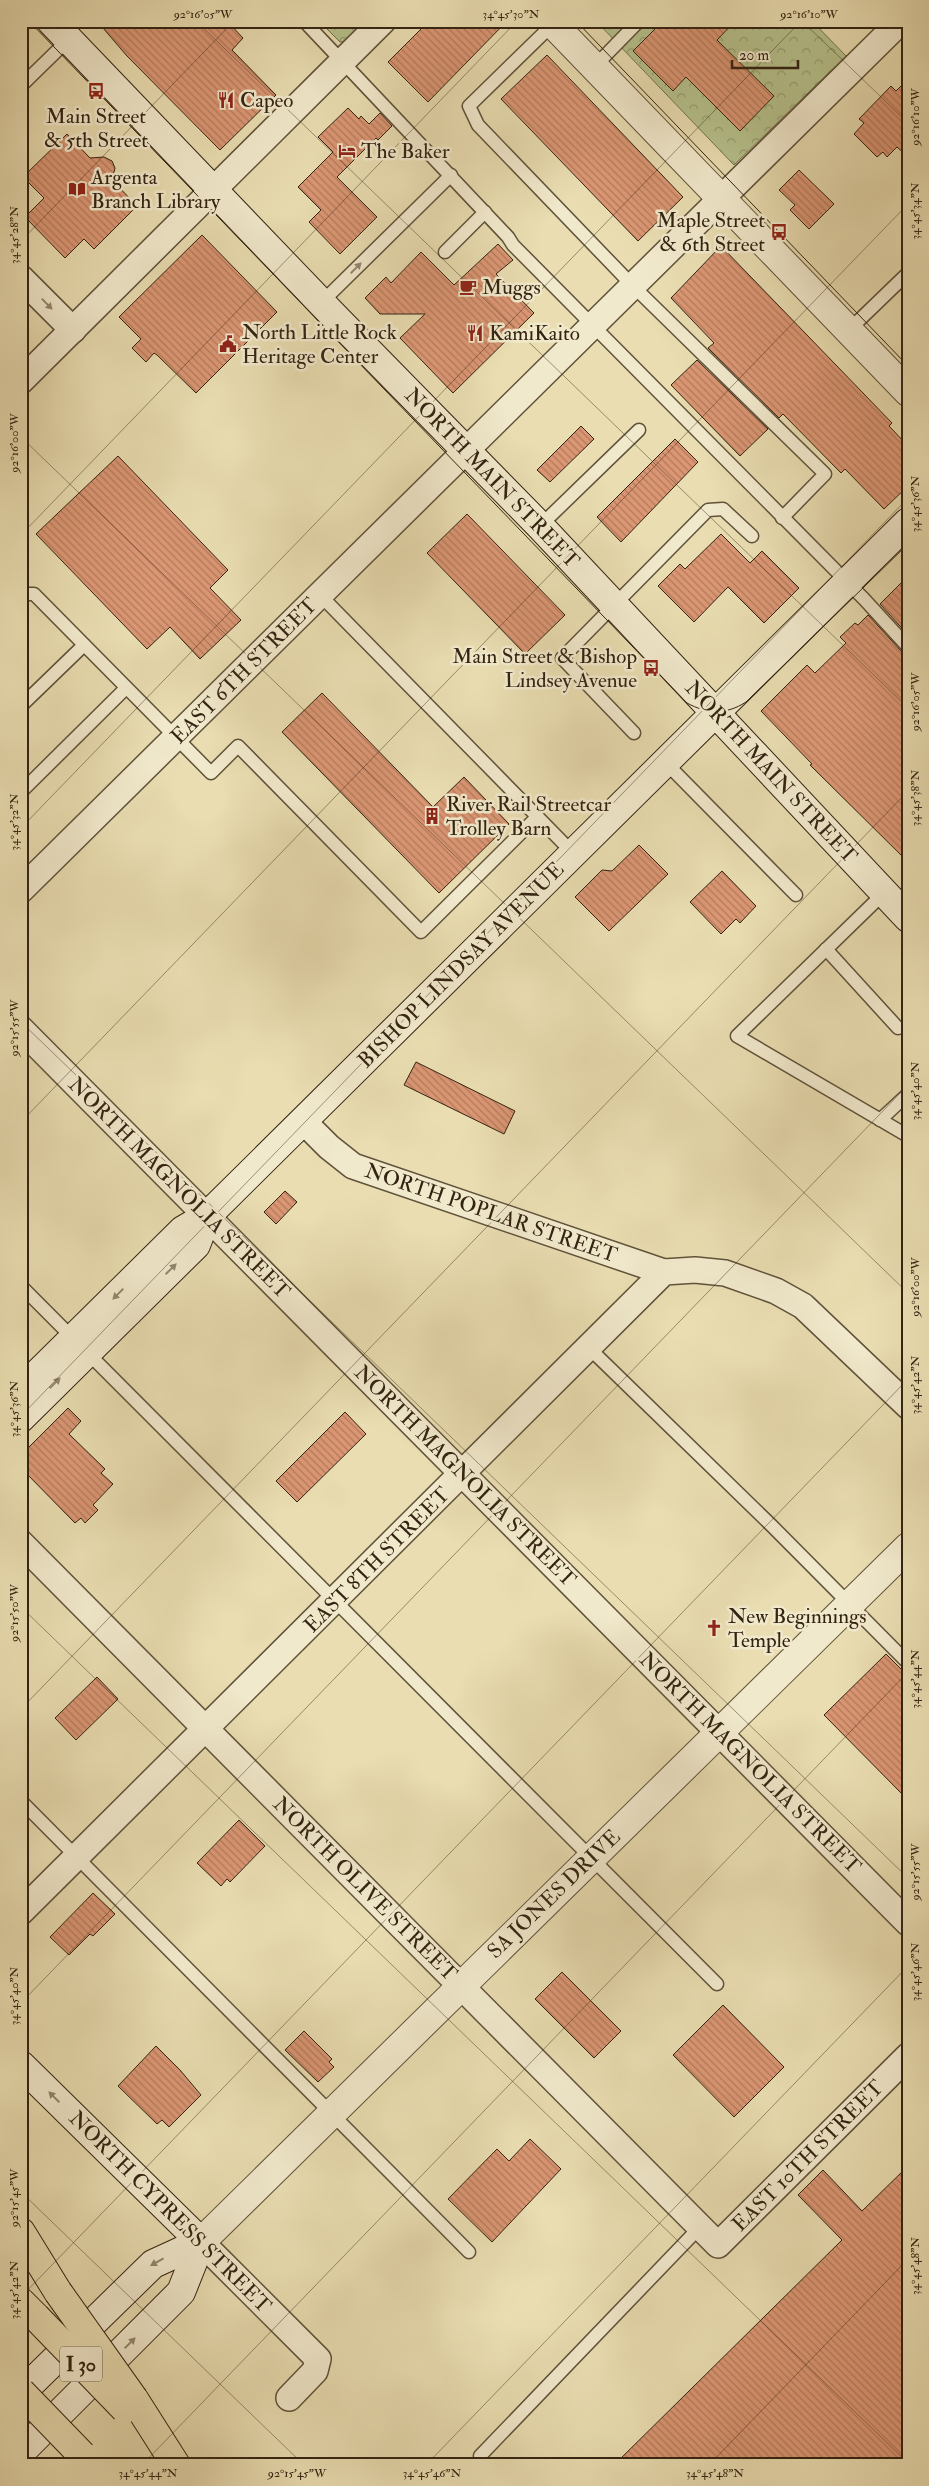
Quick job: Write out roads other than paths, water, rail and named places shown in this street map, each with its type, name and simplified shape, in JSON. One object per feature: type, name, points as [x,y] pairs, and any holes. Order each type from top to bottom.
[{"type":"highway","points":[[21,2232],[130,2404],[176,2465]]},
{"type":"highway","name":"I 30","points":[[29,2309],[130,2404]]},
{"type":"highway","points":[[21,2392],[87,2460]]},
{"type":"main road","points":[[552,22],[908,392]]},
{"type":"main road","name":"NORTH MAIN STREET","points":[[60,30],[321,303],[540,526],[715,713],[745,742],[908,918]]},
{"type":"main road","name":"BISHOP LINDSAY AVENUE","points":[[21,1390],[80,1345],[196,1246],[207,1216],[908,522]]},
{"type":"main road","name":"BISHOP LINDSAY AVENUE","points":[[21,1418],[80,1345]]},
{"type":"main road","name":"SA JONES DRIVE","points":[[21,2392],[153,2264],[201,2242],[908,1547]]},
{"type":"main road","name":"NORTH CYPRESS STREET","points":[[21,2065],[201,2242]]},
{"type":"main road","name":"SA JONES DRIVE","points":[[21,2452],[181,2292],[201,2242]]},
{"type":"street","points":[[21,381],[383,21]]},
{"type":"street","name":"EAST 6TH STREET","points":[[21,890],[901,21]]},
{"type":"street","points":[[21,278],[73,330]]},
{"type":"street","name":"NORTH MAGNOLIA STREET","points":[[21,1029],[908,1923]]},
{"type":"street","name":"NORTH POPLAR STREET","points":[[303,1121],[329,1147],[353,1166],[664,1272]]},
{"type":"street","points":[[664,1272],[695,1270],[725,1273],[776,1291],[803,1306],[908,1406]]},
{"type":"street","name":"EAST 8TH STREET","points":[[21,1912],[664,1272]]},
{"type":"street","name":"NORTH OLIVE STREET","points":[[21,1543],[207,1728],[704,2231]]},
{"type":"street","name":"EAST 10TH STREET","points":[[704,2231],[718,2245],[908,2056]]},
{"type":"street","name":"NORTH CYPRESS STREET","points":[[201,2242],[318,2359],[316,2371],[289,2398]]},
{"type":"lane","points":[[304,21],[451,175],[513,244],[908,647]]},
{"type":"lane","points":[[594,67],[639,21]]},
{"type":"lane","points":[[552,22],[469,106],[478,125],[633,286],[825,474],[782,518]]},
{"type":"lane","points":[[21,86],[60,30]]},
{"type":"lane","points":[[321,303],[451,175]]},
{"type":"lane","points":[[445,252],[485,212]]},
{"type":"lane","points":[[849,330],[908,273]]},
{"type":"lane","points":[[540,526],[639,430]]},
{"type":"lane","points":[[634,733],[562,658],[708,510],[723,509],[752,536]]},
{"type":"lane","points":[[21,594],[34,594],[211,773],[238,746],[421,932],[537,817]]},
{"type":"lane","points":[[320,595],[573,853]]},
{"type":"lane","points":[[21,706],[84,645]]},
{"type":"lane","points":[[21,792],[126,688]]},
{"type":"lane","points":[[665,762],[796,896]]},
{"type":"lane","points":[[884,893],[736,1036],[908,1136]]},
{"type":"lane","points":[[826,950],[898,1028]]},
{"type":"lane","points":[[880,1120],[908,1094]]},
{"type":"lane","points":[[21,1286],[717,1984]]},
{"type":"lane","points":[[588,1347],[908,1663]]},
{"type":"lane","points":[[21,1801],[469,2252]]},
{"type":"lane","points":[[480,2456],[704,2231]]},
{"type":"tram line","points":[[29,21],[687,703],[694,707],[716,712],[731,709],[746,702],[908,544]]},
{"type":"tram line","points":[[576,21],[908,366]]},
{"type":"place","name":"Main Street & 5th Street","points":[[96,91]]},
{"type":"place","name":"Capeo","points":[[226,100]]},
{"type":"place","name":"The Baker","points":[[347,151]]},
{"type":"place","name":"Argenta Branch Library","points":[[77,189]]},
{"type":"place","name":"Maple Street & 6th Street","points":[[779,232]]},
{"type":"place","name":"Muggs","points":[[468,287]]},
{"type":"place","name":"KamiKaito","points":[[475,333]]},
{"type":"place","name":"North Little Rock Heritage Center","points":[[228,344]]},
{"type":"place","name":"Main Street & Bishop Lindsey Avenue","points":[[651,668]]},
{"type":"place","name":"River Rail Streetcar Trolley Barn","points":[[432,816]]},
{"type":"place","name":"New Beginnings Temple","points":[[714,1628]]}]
